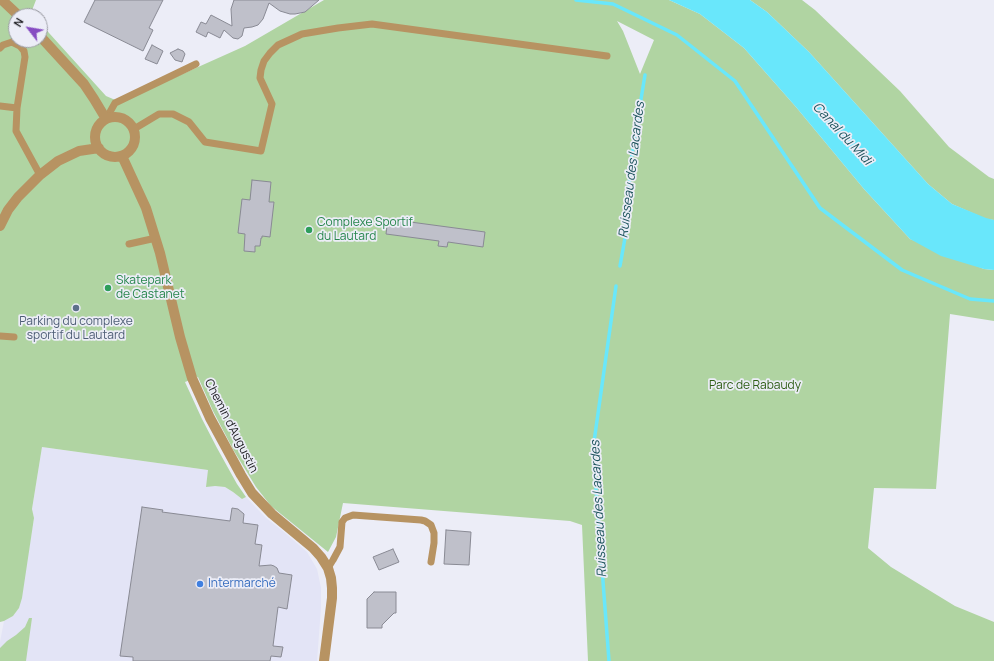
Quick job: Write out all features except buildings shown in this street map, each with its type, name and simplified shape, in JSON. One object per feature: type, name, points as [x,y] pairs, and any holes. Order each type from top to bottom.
[{"type":"street","points":[[2,0],[10,8]]},
{"type":"street","points":[[48,45],[84,84],[106,119]]},
{"type":"street","points":[[114,117],[122,118],[129,122],[134,129],[134,145],[129,152],[122,156],[114,157],[105,154],[99,148],[96,140],[96,132],[106,119],[114,117]]},
{"type":"street","points":[[0,226],[8,210],[18,197],[40,175],[58,161],[78,151],[99,148]]},
{"type":"street","name":"Chemin d'Augustin","points":[[122,156],[141,196],[156,238],[180,337],[189,370],[199,396],[252,493],[272,514],[313,548],[328,568],[331,578],[332,598],[324,661]]},
{"type":"lane","points":[[134,129],[159,114],[173,114],[189,122],[205,142],[261,151],[272,104],[260,78],[264,61],[278,45],[302,34],[338,28],[372,24],[607,56]]},
{"type":"lane","points":[[0,48],[3,45],[12,42],[20,46],[24,51],[25,57],[17,108],[16,131],[40,175]]},
{"type":"lane","points":[[106,119],[115,103],[196,64]]},
{"type":"lane","points":[[0,106],[17,108]]},
{"type":"lane","points":[[129,244],[156,238]]},
{"type":"lane","points":[[0,336],[14,337]]},
{"type":"lane","points":[[328,568],[340,546],[342,522],[345,518],[352,515],[421,520],[425,522],[430,525],[434,532],[431,562]]},
{"type":"shaded area","points":[[42,447],[208,470],[215,486],[225,487],[242,499],[246,497],[266,518],[307,552],[317,569],[321,588],[321,608],[317,661],[0,661],[0,642],[4,621],[13,616],[19,608],[34,519],[32,509]]},
{"type":"green space","name":"Parc de Rabaudy","points":[[0,0],[36,0],[33,8],[8,8],[8,48],[48,48],[48,32],[106,96],[120,102],[245,46],[324,0],[669,0],[700,14],[744,48],[796,107],[864,189],[910,239],[984,269],[994,270],[994,321],[950,314],[936,489],[874,488],[868,548],[891,567],[955,606],[994,622],[994,661],[588,661],[582,525],[570,521],[343,503],[336,537],[328,552],[271,506],[256,487],[234,451],[213,411],[198,377],[185,382],[217,448],[246,497],[242,499],[225,487],[206,487],[208,470],[42,447],[32,509],[34,518],[22,598],[19,608],[13,616],[0,622]],"holes":[[[617,21],[654,40],[640,74],[623,31]]]},
{"type":"green space","points":[[750,0],[802,0],[815,10],[900,91],[949,147],[989,177],[994,179],[994,220],[986,219],[952,204],[928,184],[809,52],[767,12]]},
{"type":"green space","points":[[29,618],[32,618],[26,661],[0,661],[0,648],[25,627]]},
{"type":"water","name":"Canal du Midi","points":[[669,0],[750,0],[767,12],[809,52],[928,184],[952,204],[994,220],[994,270],[984,269],[941,256],[910,239],[864,189],[796,107],[744,48],[700,14]]},
{"type":"waterway","points":[[576,0],[613,4],[677,35],[735,81],[820,208],[902,270],[970,299],[994,301]]},
{"type":"waterway","name":"Ruisseau des Lacardes","points":[[620,266],[625,238],[631,160],[645,75]]},
{"type":"waterway","name":"Ruisseau des Lacardes","points":[[609,661],[593,449],[616,286]]},
{"type":"place","name":"Complexe Sportif du Lautard","points":[[309,230]]},
{"type":"place","name":"Skatepark de Castanet","points":[[108,288]]},
{"type":"place","name":"Parking du complexe sportif du Lautard","points":[[76,308]]},
{"type":"place","name":"Intermarché","points":[[200,584]]}]
